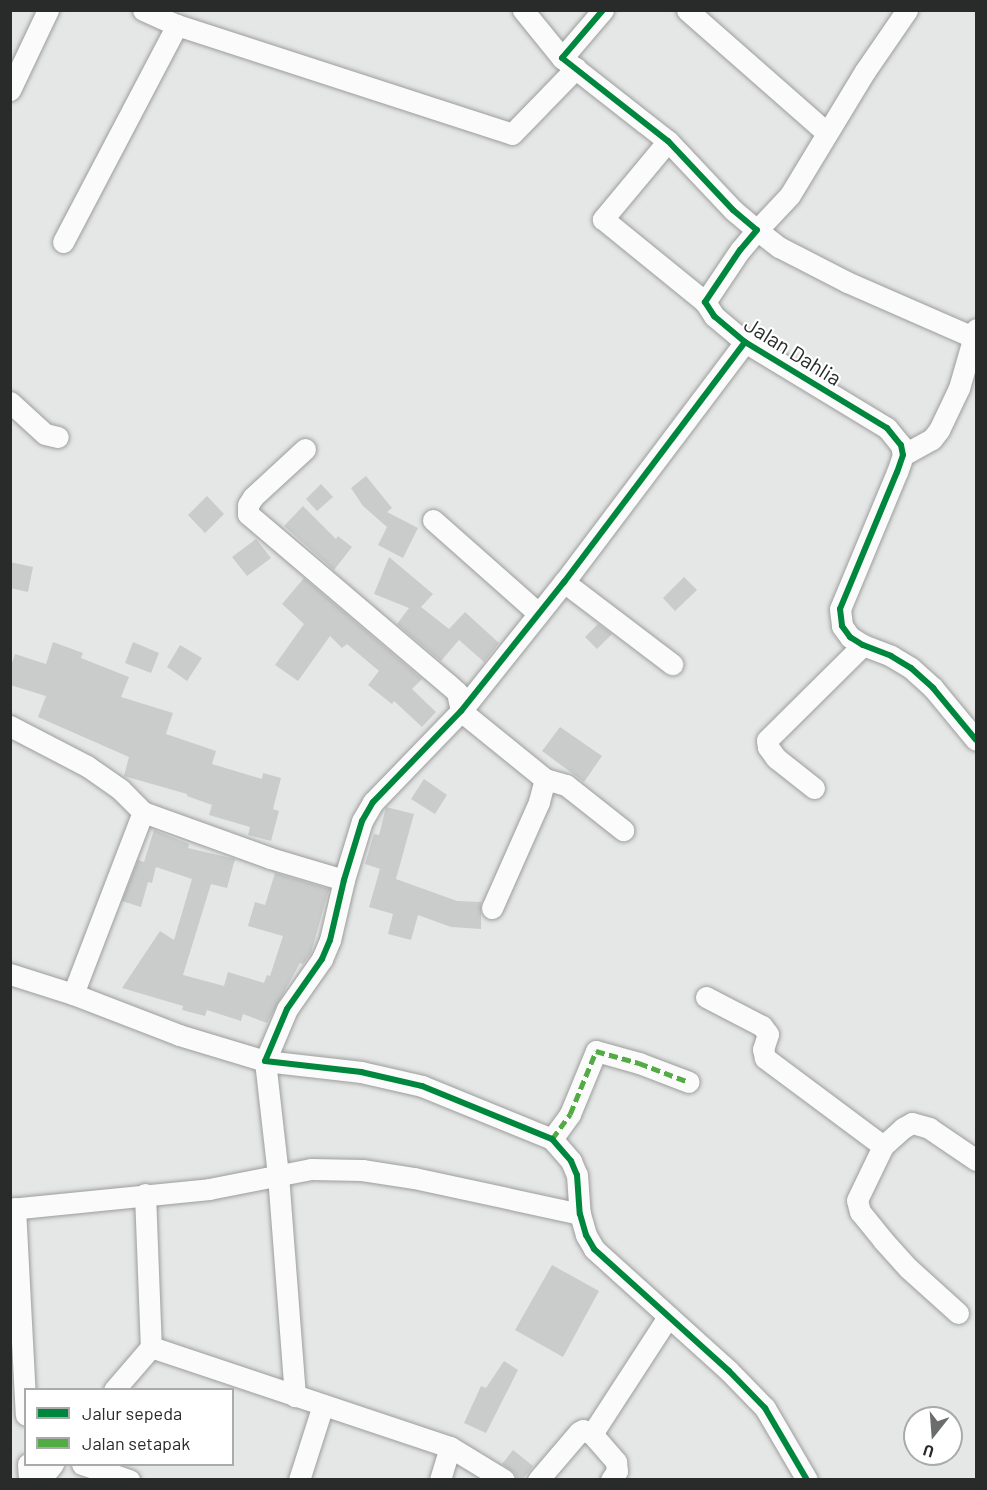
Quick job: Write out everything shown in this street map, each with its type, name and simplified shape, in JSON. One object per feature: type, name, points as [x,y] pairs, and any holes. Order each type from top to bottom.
[{"type":"street","points":[[10,90],[48,10]]},
{"type":"street","points":[[143,10],[177,25],[512,134],[569,63],[603,10]]},
{"type":"street","points":[[523,10],[569,63],[668,141],[733,210],[780,247],[847,282],[975,333],[968,392],[932,440],[903,455],[840,609],[842,626],[850,637],[912,668],[933,688],[976,740]]},
{"type":"street","points":[[687,10],[827,133]]},
{"type":"street","points":[[705,302],[740,250],[790,195],[865,71],[907,10]]},
{"type":"street","points":[[63,242],[177,25]]},
{"type":"street","name":"Jalan Dahlia","points":[[668,141],[603,219],[705,302],[714,316],[745,342],[891,432],[898,439],[903,455]]},
{"type":"street","points":[[295,1396],[278,1175],[265,1061],[287,1009],[326,949],[362,821],[373,802],[461,711],[564,582],[745,342]]},
{"type":"street","points":[[10,402],[45,434],[58,437]]},
{"type":"street","points":[[305,449],[254,497],[248,505],[248,514],[457,692],[461,711],[545,779],[566,785],[623,830]]},
{"type":"street","points":[[433,520],[538,613]]},
{"type":"street","points":[[564,582],[672,664]]},
{"type":"street","points":[[814,788],[776,758],[768,747],[767,740],[771,733],[863,645]]},
{"type":"street","points":[[10,726],[87,766],[120,789],[143,812],[270,858],[344,880]]},
{"type":"street","points":[[492,908],[539,802],[545,779]]},
{"type":"street","points":[[73,994],[143,812]]},
{"type":"street","points":[[10,974],[73,994],[179,1035],[265,1061],[361,1072],[422,1086],[552,1139],[572,1161],[577,1175],[580,1214],[586,1235],[602,1259],[729,1371],[765,1408],[807,1479]]},
{"type":"street","points":[[706,997],[762,1026],[768,1034],[763,1049],[765,1058],[883,1146]]},
{"type":"street","points":[[552,1139],[570,1114],[596,1051],[639,1063],[690,1082]]},
{"type":"street","points":[[958,1313],[908,1268],[857,1207],[860,1193],[883,1146],[912,1123],[919,1124],[976,1160]]},
{"type":"street","points":[[24,1388],[13,1209],[209,1189],[310,1169],[362,1170],[424,1180],[580,1214]]},
{"type":"street","points":[[115,1388],[151,1347],[145,1194]]},
{"type":"street","points":[[592,1434],[668,1317]]},
{"type":"street","points":[[151,1347],[450,1447],[504,1479]]},
{"type":"street","points":[[299,1479],[323,1405]]},
{"type":"street","points":[[538,1479],[579,1432],[584,1430],[592,1434],[616,1462],[617,1471],[611,1479]]},
{"type":"street","points":[[440,1479],[450,1447]]},
{"type":"street","points":[[40,1479],[51,1466]]},
{"type":"street","points":[[88,1466],[129,1479]]},
{"type":"building","points":[[366,476],[392,508],[387,512],[418,528],[403,558],[378,545],[387,527],[363,506],[351,488]]},
{"type":"building","points":[[321,484],[333,497],[317,511],[306,499]]},
{"type":"building","points":[[207,496],[224,514],[205,533],[188,515]]},
{"type":"building","points":[[303,506],[336,539],[338,536],[352,547],[334,570],[284,526]]},
{"type":"building","points":[[256,539],[271,558],[247,576],[232,557]]},
{"type":"building","points":[[389,557],[433,594],[421,607],[449,629],[465,612],[499,643],[484,662],[459,640],[441,661],[397,624],[409,608],[374,594]]},
{"type":"building","points":[[10,562],[33,567],[28,592],[10,588]]},
{"type":"building","points":[[684,577],[697,590],[675,611],[663,598]]},
{"type":"building","points":[[304,578],[422,679],[412,689],[436,712],[422,727],[394,701],[392,704],[368,685],[379,671],[347,644],[342,648],[330,636],[298,681],[275,665],[304,624],[282,604]]},
{"type":"building","points":[[598,624],[612,634],[597,649],[585,637]]},
{"type":"building","points":[[53,642],[83,653],[81,658],[129,677],[121,697],[173,713],[166,734],[216,751],[212,764],[262,779],[263,773],[281,778],[273,809],[279,811],[271,841],[248,835],[250,827],[209,815],[212,805],[187,796],[187,794],[124,776],[129,757],[38,717],[46,696],[10,685],[10,669],[15,654],[46,664]]},
{"type":"building","points":[[133,642],[159,653],[151,673],[125,663]]},
{"type":"building","points":[[180,645],[202,658],[187,681],[167,667]]},
{"type":"building","points":[[560,727],[602,756],[584,782],[542,751]]},
{"type":"building","points":[[424,779],[447,795],[435,814],[411,799]]},
{"type":"building","points":[[386,807],[414,814],[396,879],[457,901],[481,902],[481,929],[451,927],[418,915],[411,940],[388,934],[393,914],[369,907],[380,869],[365,864],[374,834],[379,835]]},
{"type":"building","points":[[154,830],[189,844],[188,848],[235,859],[227,888],[211,884],[183,975],[224,986],[228,972],[264,983],[267,975],[270,976],[283,936],[248,926],[255,902],[265,905],[275,873],[329,889],[311,953],[303,964],[300,963],[267,1023],[243,1014],[241,1021],[207,1010],[205,1016],[182,1010],[183,1006],[122,988],[160,931],[174,940],[192,879],[156,867],[152,883],[148,882],[141,907],[122,901],[138,860],[144,862]]},
{"type":"building","points":[[552,1265],[599,1291],[563,1357],[515,1330]]},
{"type":"building","points":[[504,1361],[518,1370],[486,1433],[464,1423],[481,1386],[486,1388]]},
{"type":"building","points":[[513,1450],[533,1466],[523,1479],[517,1479],[515,1473],[502,1464]]},
{"type":"marked path","points":[[552,1139],[570,1114],[596,1051],[639,1063],[689,1082]]},
{"type":"cycle path","points":[[603,10],[562,58],[668,141],[733,210],[757,230],[740,250],[705,302],[714,316],[745,342],[887,428],[901,445],[903,455],[897,472],[840,609],[842,626],[850,637],[863,645],[891,656],[911,668],[933,688],[976,740]]},
{"type":"cycle path","points":[[745,342],[564,582],[461,711],[373,802],[362,821],[344,880],[330,940],[322,959],[287,1009],[265,1061],[361,1072],[422,1086],[552,1139],[571,1161],[577,1175],[580,1214],[586,1235],[594,1249],[729,1371],[765,1408],[807,1480]]}]
